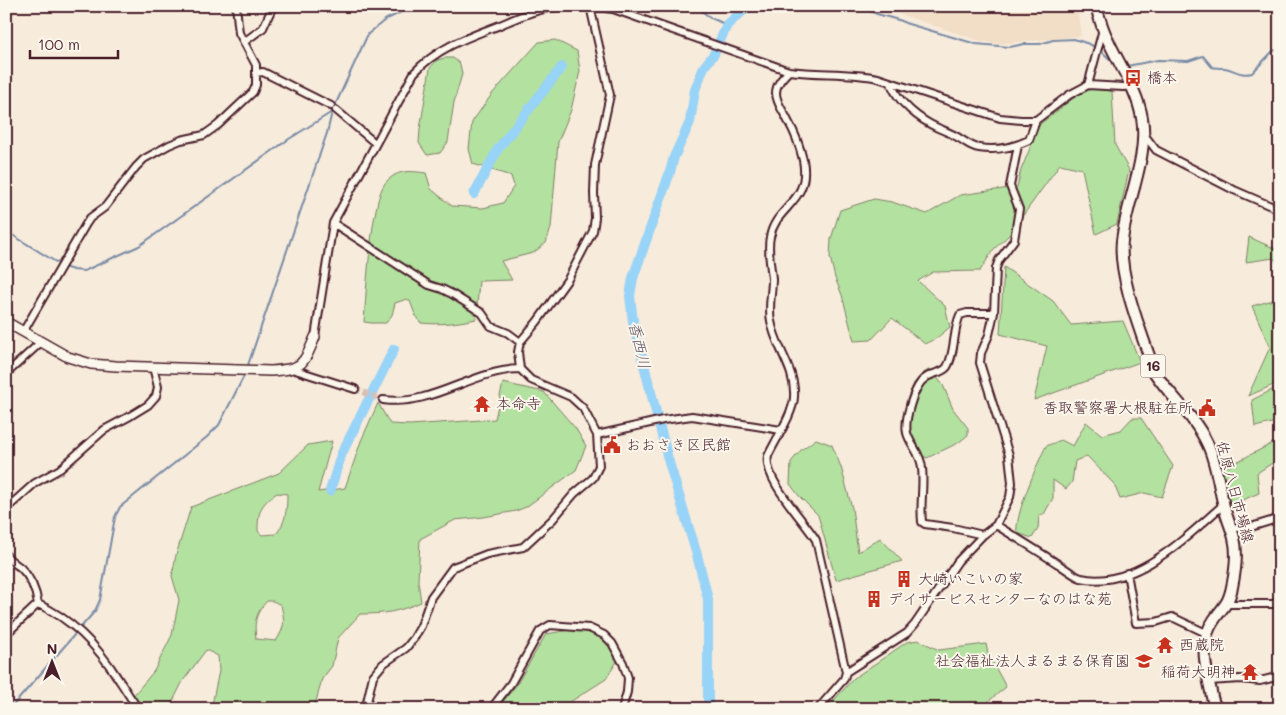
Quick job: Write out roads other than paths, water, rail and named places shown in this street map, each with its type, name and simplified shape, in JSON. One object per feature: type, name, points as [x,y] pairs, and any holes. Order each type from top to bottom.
[{"type":"main road","name":"佐原八日市場線","points":[[1096,6],[1103,29],[1132,86],[1142,120],[1140,163],[1125,216],[1122,244],[1126,282],[1155,373],[1192,418],[1207,442],[1213,459],[1223,505],[1235,540],[1236,554],[1232,587],[1227,604],[1206,633]]},
{"type":"main road","points":[[1206,633],[1204,655],[1214,704],[1219,709]]},
{"type":"street","points":[[23,332],[90,218],[105,207],[136,167],[144,159],[169,144],[204,135],[218,125],[253,92],[256,85],[256,66],[239,33],[236,6]]},
{"type":"street","points":[[244,42],[263,28],[273,6]]},
{"type":"street","points":[[363,709],[367,702],[374,676],[383,664],[406,648],[414,638],[421,626],[431,598],[453,567],[487,554],[523,547],[553,519],[574,494],[593,478],[599,466],[597,435],[584,408],[571,398],[531,380],[520,369],[518,352],[520,342],[568,279],[593,231],[595,218],[595,165],[610,95],[590,6]]},
{"type":"street","points":[[292,369],[305,360],[315,338],[333,223],[414,73],[428,58],[449,45],[542,9],[590,6],[613,9],[789,71],[865,76],[891,82],[1000,118],[1036,120]]},
{"type":"street","points":[[1088,85],[1103,29]]},
{"type":"street","points":[[789,71],[778,85],[776,93],[779,104],[798,143],[803,161],[804,177],[801,190],[774,224],[769,238],[772,279],[770,320],[793,381],[794,398],[766,463],[776,485],[816,540],[846,672],[844,679],[818,709]]},
{"type":"street","points":[[256,73],[263,72],[334,108],[375,143]]},
{"type":"street","points":[[891,82],[894,91],[918,116],[935,127],[959,137],[969,145],[979,148],[996,149],[1018,145],[1029,140],[1036,120],[1069,95],[1088,85],[1132,86]]},
{"type":"street","points":[[1142,132],[1147,135],[1156,150],[1234,190],[1280,210]]},
{"type":"street","points":[[846,672],[907,633],[958,561],[983,535],[996,525],[1010,497],[1012,483],[1009,455],[980,363],[981,353],[989,335],[994,313],[996,268],[999,260],[1014,240],[1018,209],[1010,186],[1018,145]]},
{"type":"street","points":[[333,223],[430,285],[442,289],[482,313],[491,326],[508,333],[520,342]]},
{"type":"street","points":[[983,535],[922,522],[922,466],[919,452],[907,434],[907,427],[909,411],[921,382],[930,374],[940,372],[946,368],[949,362],[960,315],[967,313],[994,313]]},
{"type":"street","points":[[6,322],[68,357],[91,364],[271,371],[292,369],[355,389]]},
{"type":"street","points":[[6,374],[41,342]]},
{"type":"street","points":[[6,521],[6,510],[35,483],[60,469],[104,430],[148,405],[156,396],[158,387],[153,367]]},
{"type":"street","points":[[383,400],[395,402],[426,397],[469,380],[505,369],[520,369]]},
{"type":"street","points":[[597,435],[663,420],[692,416],[781,430]]},
{"type":"street","points":[[996,525],[1080,578],[1098,578],[1128,573],[1154,562],[1183,540],[1223,505]]},
{"type":"street","points":[[1231,528],[1250,527],[1280,518]]},
{"type":"street","points":[[6,555],[23,570],[31,581],[38,604]]},
{"type":"street","points":[[1128,573],[1136,624],[1156,622],[1172,617],[1206,633]]},
{"type":"street","points":[[1227,604],[1273,604],[1280,600]]},
{"type":"street","points":[[38,604],[52,610],[81,632],[98,650],[139,709]]},
{"type":"street","points":[[6,634],[38,604]]},
{"type":"street","points":[[490,709],[511,683],[540,631],[550,625],[590,628],[612,643],[624,664],[628,678],[627,692],[622,709]]},
{"type":"street","points":[[1209,680],[1240,679],[1260,682],[1280,676]]},
{"type":"waterway","points":[[247,368],[327,133],[332,112],[368,34],[385,20],[414,6]]},
{"type":"waterway","points":[[695,6],[711,18],[727,25]]},
{"type":"waterway","name":"香西川","points":[[708,709],[708,599],[697,555],[668,459],[633,322],[630,296],[633,278],[674,157],[690,122],[695,90],[704,67],[714,54],[727,25],[744,10],[754,6]]},
{"type":"waterway","points":[[824,6],[827,8],[860,7],[905,23],[976,44],[1010,47],[1024,44],[1040,44],[1053,40],[1074,39],[1095,47]]},
{"type":"waterway","points":[[1100,50],[1115,64]]},
{"type":"waterway","points":[[1127,66],[1158,60],[1188,61],[1203,56],[1212,67],[1248,74],[1252,73],[1275,50],[1280,53]]},
{"type":"waterway","points":[[474,194],[498,149],[562,67]]},
{"type":"waterway","points":[[64,267],[84,271],[139,246],[289,139],[332,112]]},
{"type":"waterway","points":[[6,231],[59,264]]},
{"type":"waterway","points":[[330,491],[341,455],[394,349]]},
{"type":"waterway","points":[[10,709],[95,611],[100,600],[115,517],[120,507],[207,437],[219,425],[245,374]]},
{"type":"tunnel","points":[[355,389],[383,400]]},
{"type":"place","name":"橋本","points":[[1133,78]]},
{"type":"place","name":"本命寺","points":[[482,404]]},
{"type":"place","name":"香取警察署大根駐在所","points":[[1207,408]]},
{"type":"place","name":"おおさき区民館","points":[[612,445]]},
{"type":"place","name":"大崎いこいの家","points":[[904,579]]},
{"type":"place","name":"デイサービスセンターなのはな苑","points":[[874,599]]},
{"type":"place","name":"西蔵院","points":[[1165,645]]},
{"type":"place","name":"社会福祉法人まるまる保育園","points":[[1144,661]]},
{"type":"place","name":"稲荷大明神","points":[[1250,672]]}]
